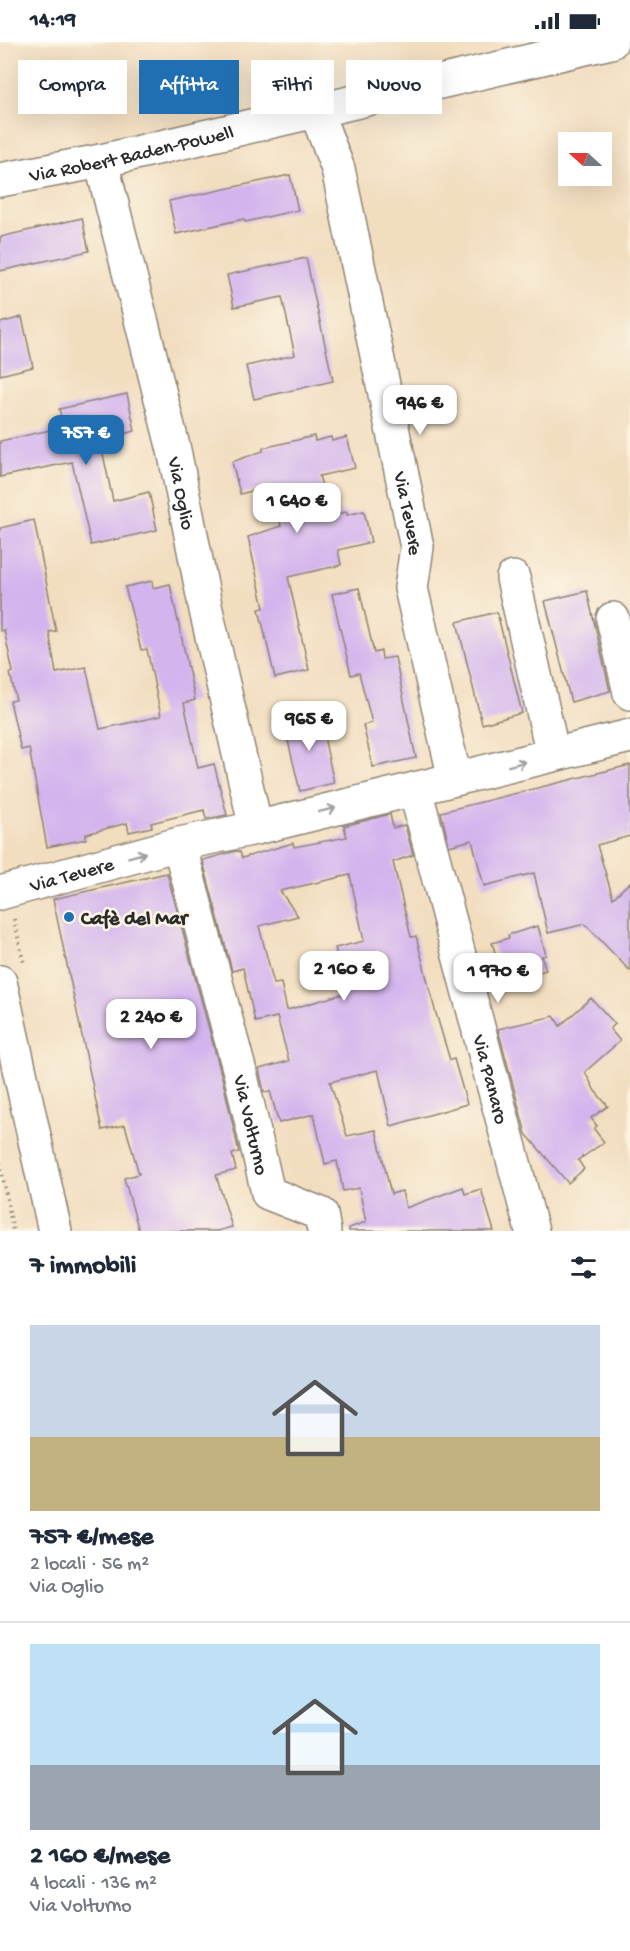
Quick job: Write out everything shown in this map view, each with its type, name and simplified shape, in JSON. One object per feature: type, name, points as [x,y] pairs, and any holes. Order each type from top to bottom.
[{"type":"street","name":"Via Robert Baden-Powell","points":[[334,107],[611,42]]},
{"type":"street","name":"Via Robert Baden-Powell","points":[[0,180],[101,161],[303,114]]},
{"type":"street","name":"Via Tevere","points":[[317,114],[338,169],[362,280],[417,547],[411,588],[455,779]]},
{"type":"street","name":"Via Oglio","points":[[101,161],[174,450],[206,610],[256,828]]},
{"type":"street","points":[[513,578],[553,755]]},
{"type":"street","points":[[613,619],[630,693]]},
{"type":"street","name":"Via Tevere","points":[[0,893],[179,844],[256,828],[630,736]]},
{"type":"street","name":"Via Panaro","points":[[415,789],[532,1231]]},
{"type":"street","name":"Via Volturno","points":[[179,844],[241,1076],[268,1193],[321,1214],[324,1231]]},
{"type":"street","points":[[0,982],[55,1231]]},
{"type":"path","points":[[0,1163],[13,1231]]},
{"type":"building","points":[[290,175],[298,210],[176,234],[169,201]]},
{"type":"building","points":[[82,218],[89,251],[0,271],[0,237]]},
{"type":"building","points":[[306,258],[333,381],[254,399],[246,366],[295,355],[282,297],[234,307],[227,275]]},
{"type":"building","points":[[22,317],[33,367],[0,375],[0,323]]},
{"type":"building","points":[[127,394],[135,431],[100,440],[113,501],[149,492],[157,530],[91,545],[72,462],[0,477],[0,441],[64,427],[59,409]]},
{"type":"building","points":[[314,436],[315,441],[331,437],[332,441],[347,437],[355,468],[319,476],[331,515],[347,512],[347,515],[364,511],[371,542],[338,550],[341,565],[288,577],[309,670],[275,678],[259,609],[264,608],[248,537],[281,526],[274,485],[240,494],[232,462],[263,451],[263,448]]},
{"type":"building","points":[[34,520],[56,631],[49,632],[56,673],[86,667],[100,729],[161,716],[147,649],[141,650],[125,587],[152,581],[153,588],[170,584],[195,700],[184,703],[198,768],[214,764],[227,815],[206,819],[204,810],[151,823],[152,827],[129,832],[127,823],[86,834],[86,839],[47,847],[29,748],[21,750],[10,701],[16,700],[10,673],[13,672],[4,630],[0,631],[0,528]]},
{"type":"building","points":[[359,588],[374,653],[381,651],[382,659],[395,657],[416,758],[373,767],[363,725],[372,723],[359,673],[351,675],[332,594]]},
{"type":"building","points":[[587,591],[610,691],[571,702],[545,601]]},
{"type":"building","points":[[497,612],[522,713],[482,724],[457,622]]},
{"type":"building","points":[[319,714],[334,783],[300,791],[283,720]]},
{"type":"building","points":[[630,765],[630,836],[597,845],[613,898],[630,882],[630,971],[585,924],[548,933],[534,873],[484,886],[472,840],[449,846],[441,812]]},
{"type":"building","points":[[390,814],[393,828],[405,825],[413,855],[393,862],[411,937],[416,936],[450,1060],[454,1059],[467,1104],[391,1126],[378,1070],[330,1082],[347,1136],[376,1130],[391,1194],[402,1191],[406,1208],[463,1187],[465,1194],[481,1189],[494,1231],[349,1231],[349,1228],[366,1222],[359,1188],[343,1191],[337,1161],[325,1164],[314,1114],[279,1123],[270,1091],[264,1092],[259,1069],[289,1061],[277,1017],[255,1022],[243,968],[232,971],[203,860],[236,851],[240,852],[242,858],[293,843],[294,847],[347,837],[344,826]],"holes":[[[350,875],[364,941],[335,948],[346,993],[287,1010],[281,983],[274,984],[259,926],[298,916],[280,891]]]},
{"type":"building","points":[[167,873],[223,1081],[239,1152],[232,1154],[236,1170],[216,1175],[232,1227],[217,1231],[139,1231],[124,1178],[139,1174],[125,1125],[102,1130],[53,899]]},
{"type":"building","points":[[538,926],[546,955],[542,956],[546,970],[509,981],[505,966],[500,967],[492,943],[509,938],[508,935]]},
{"type":"building","points":[[591,998],[615,1024],[610,1029],[620,1041],[585,1072],[595,1091],[608,1106],[591,1118],[597,1126],[594,1129],[604,1142],[583,1157],[582,1155],[578,1160],[584,1169],[568,1183],[526,1134],[498,1029],[554,1016],[560,1026]]},
{"type":"place","name":"Cafè del Mar","points":[[69,917]]}]
